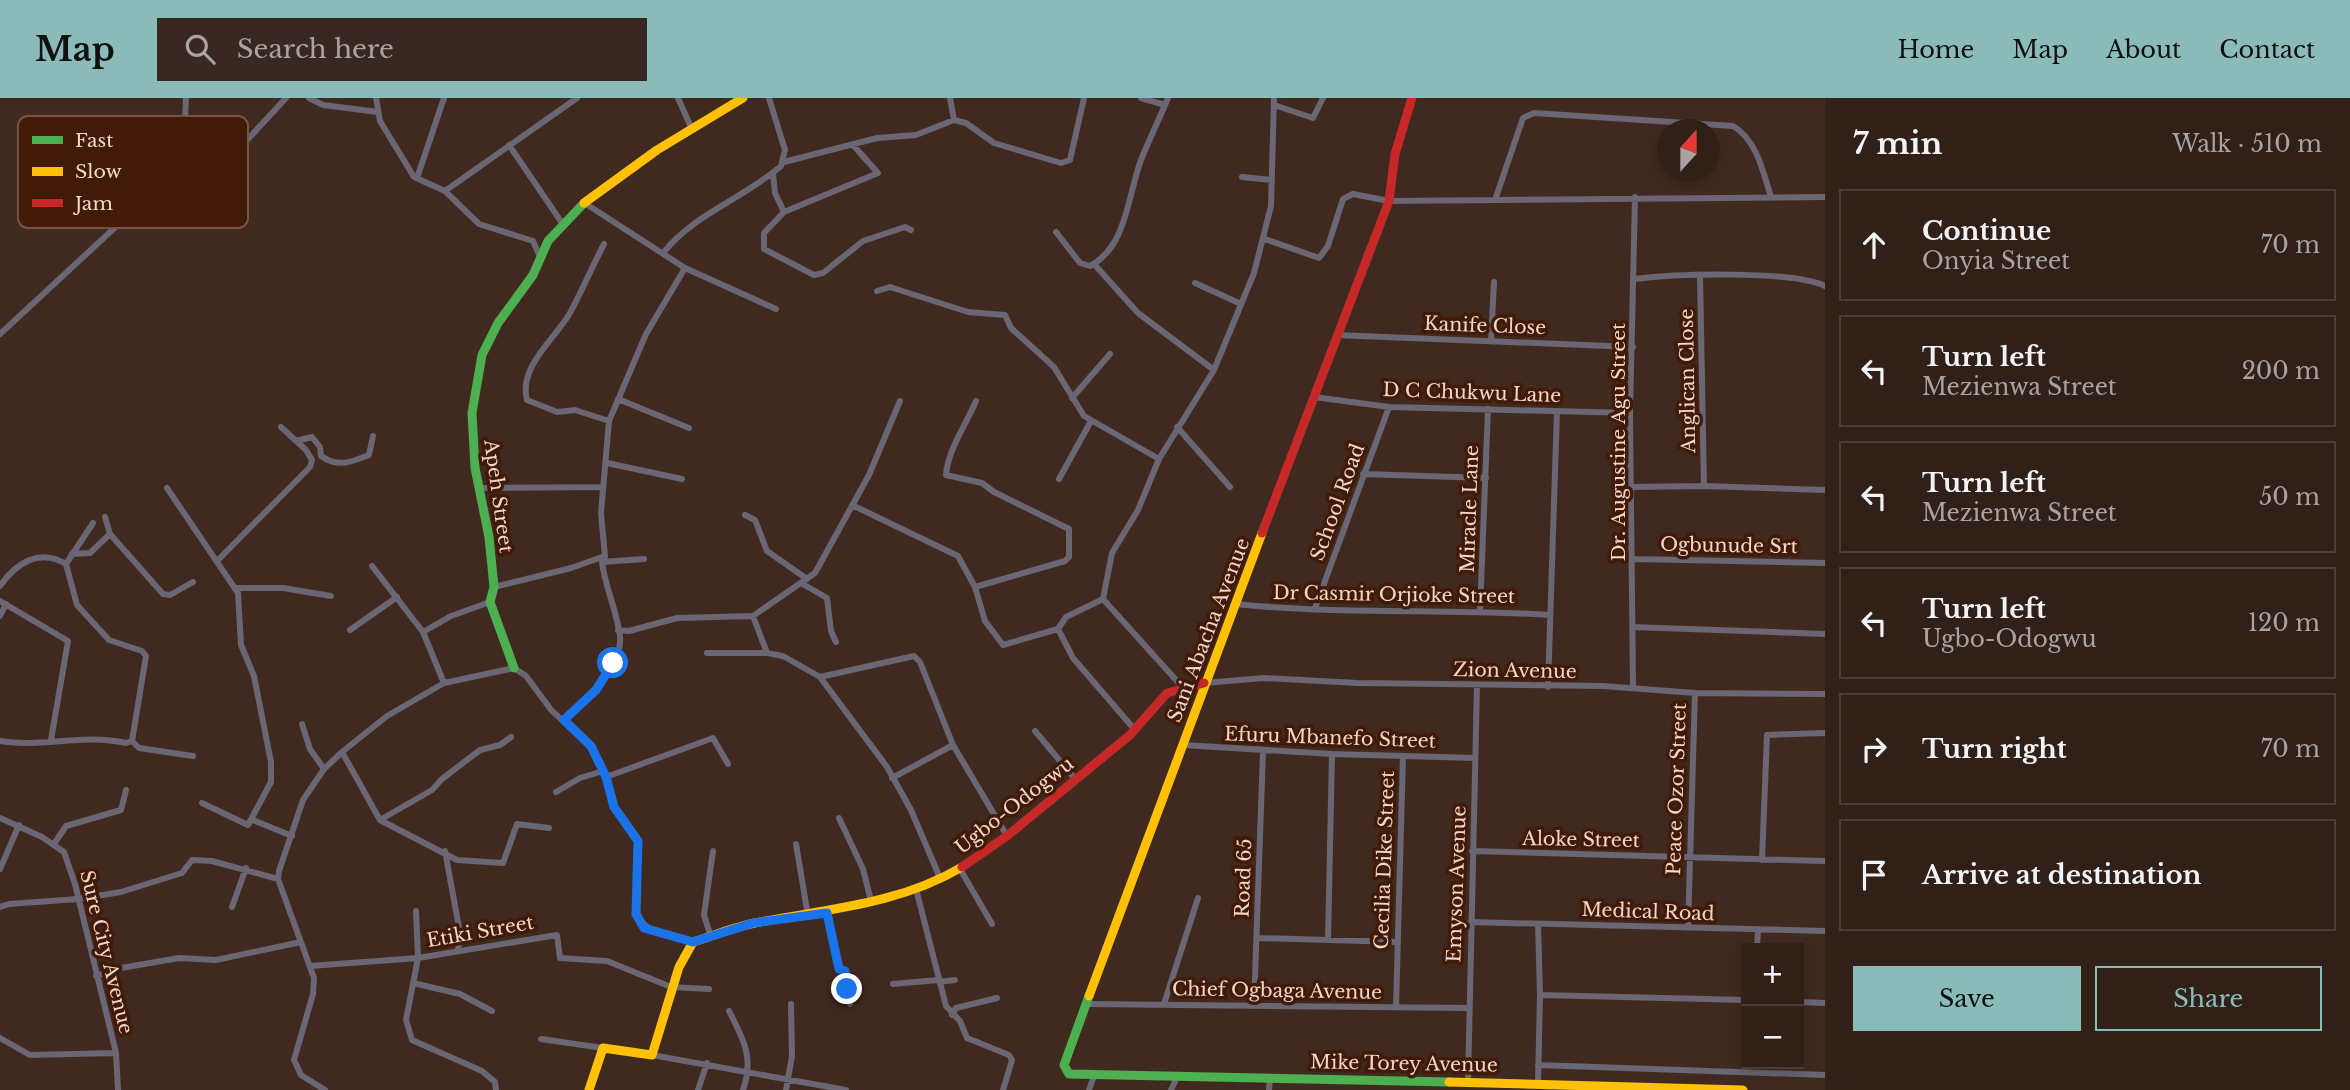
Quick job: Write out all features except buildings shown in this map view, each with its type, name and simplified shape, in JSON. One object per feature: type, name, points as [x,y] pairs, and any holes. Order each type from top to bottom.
[{"type":"street","points":[[185,116],[186,98]]},
{"type":"street","points":[[248,138],[286,98]]},
{"type":"street","points":[[309,98],[323,105],[378,112]]},
{"type":"street","points":[[376,98],[380,121],[417,178],[445,191],[479,225],[533,241],[540,257]]},
{"type":"street","points":[[417,178],[444,98]]},
{"type":"street","points":[[445,191],[577,98]]},
{"type":"street","points":[[678,98],[691,127]]},
{"type":"street","name":"Apeh Street","points":[[490,602],[494,587],[472,413],[478,373],[491,336],[533,275],[540,257],[562,223],[615,179],[691,127],[743,98]]},
{"type":"street","points":[[768,98],[785,150],[784,162]]},
{"type":"street","points":[[950,98],[954,120]]},
{"type":"street","points":[[663,253],[679,233],[693,222],[772,174],[784,162],[877,138],[916,135],[954,120],[966,123],[994,143],[1061,163],[1070,160],[1084,98]]},
{"type":"street","points":[[1056,232],[1086,267],[1094,264],[1121,228],[1141,160],[1166,102],[1141,98]]},
{"type":"street","points":[[1103,599],[1112,552],[1134,519],[1158,459],[1214,370],[1265,239],[1272,180],[1274,101],[1314,118],[1322,98]]},
{"type":"street","name":"Sani Abacha Avenue","points":[[1066,1071],[1064,1065],[1205,683],[1389,201],[1395,154],[1412,98]]},
{"type":"street","points":[[1495,200],[1523,118],[1534,113],[1733,125],[1743,131],[1755,150],[1771,197]]},
{"type":"street","points":[[509,145],[562,223]]},
{"type":"street","points":[[853,145],[878,173],[784,212],[764,233],[764,249],[814,275],[823,273],[869,238],[905,227],[911,230]]},
{"type":"street","points":[[772,174],[775,193],[784,212]]},
{"type":"street","points":[[1242,177],[1272,180]]},
{"type":"street","points":[[1265,239],[1319,258],[1328,246],[1343,200],[1353,194],[1389,201],[1825,197]]},
{"type":"street","name":"Dr. Augustine Agu Street","points":[[1633,688],[1633,487],[1630,413],[1635,197]]},
{"type":"street","points":[[586,204],[685,268],[776,309]]},
{"type":"street","points":[[0,334],[113,228]]},
{"type":"street","points":[[604,244],[571,312],[537,358],[525,393],[527,400],[547,409],[575,410],[609,421]]},
{"type":"street","points":[[1094,264],[1138,313],[1214,370]]},
{"type":"street","points":[[564,720],[596,690],[608,672],[619,642],[603,559],[602,487],[607,463],[609,421],[646,334],[685,268]]},
{"type":"street","points":[[1634,279],[1668,274],[1793,279],[1825,286]]},
{"type":"street","name":"Anglican Close","points":[[1700,276],[1704,486]]},
{"type":"street","points":[[1491,341],[1494,282]]},
{"type":"street","points":[[1195,283],[1241,304]]},
{"type":"street","points":[[877,291],[890,287],[968,312],[1005,315],[1011,328],[1054,367],[1072,398],[1091,421],[1158,459]]},
{"type":"street","name":"Kanife Close","points":[[1336,335],[1633,347]]},
{"type":"street","points":[[1072,398],[1110,354]]},
{"type":"street","name":"D C Chukwu Lane","points":[[1314,397],[1389,407],[1630,413]]},
{"type":"street","points":[[618,399],[689,428]]},
{"type":"street","points":[[618,630],[629,631],[677,618],[753,616],[804,581],[820,566],[869,475],[900,401]]},
{"type":"street","points":[[975,587],[1065,561],[1069,557],[1069,529],[994,492],[982,483],[946,475],[948,456],[960,439],[976,401]]},
{"type":"street","name":"School Road","points":[[1315,608],[1389,407]]},
{"type":"street","name":"Miracle Lane","points":[[1480,611],[1488,409]]},
{"type":"street","points":[[1548,687],[1557,411]]},
{"type":"street","points":[[1059,479],[1091,421]]},
{"type":"street","points":[[218,560],[310,467],[313,460],[281,427]]},
{"type":"street","points":[[1177,427],[1230,487]]},
{"type":"street","points":[[296,441],[312,437],[320,447],[321,456],[329,462],[346,465],[369,455],[373,436]]},
{"type":"street","points":[[607,463],[682,479]]},
{"type":"street","points":[[1363,474],[1486,478]]},
{"type":"street","points":[[1633,487],[1704,486],[1825,490]]},
{"type":"street","points":[[480,488],[602,487]]},
{"type":"street","points":[[167,488],[235,588],[242,624],[241,645],[254,676],[271,762],[271,782],[253,820],[247,825],[202,803]]},
{"type":"street","points":[[852,505],[958,556],[975,587],[985,621],[1003,645],[1058,629],[1066,617],[1103,599]]},
{"type":"street","points":[[745,515],[755,520],[767,551],[827,598],[831,631],[836,642]]},
{"type":"street","points":[[105,517],[110,534],[163,594],[170,595],[193,582]]},
{"type":"street","points":[[93,523],[66,564],[77,605],[109,640],[142,651],[146,656],[132,741]]},
{"type":"street","points":[[72,554],[90,553],[110,534]]},
{"type":"street","points":[[0,586],[21,562],[47,558],[66,564]]},
{"type":"street","points":[[494,587],[603,559],[644,559]]},
{"type":"street","name":"Ogbunude Srt","points":[[1633,559],[1825,563]]},
{"type":"street","points":[[372,566],[423,632],[444,682]]},
{"type":"street","points":[[235,588],[283,587],[331,596]]},
{"type":"street","points":[[350,630],[397,597]]},
{"type":"street","points":[[1103,599],[1185,690]]},
{"type":"street","points":[[423,632],[452,616],[490,602],[514,668],[526,676],[552,711],[591,746],[604,774],[614,807],[638,841],[636,914],[640,922],[648,929],[695,940],[671,987],[662,1031],[652,1055]]},
{"type":"street","points":[[0,616],[3,603],[68,641],[69,648],[51,740]]},
{"type":"street","name":"Dr Casmir Orjioke Street","points":[[1236,604],[1550,615]]},
{"type":"street","points":[[753,616],[766,653]]},
{"type":"street","points":[[1632,627],[1825,634]]},
{"type":"street","points":[[1058,629],[1073,658],[1135,730]]},
{"type":"street","points":[[707,653],[766,653],[783,656],[820,677],[892,778],[911,810],[940,878]]},
{"type":"street","points":[[820,677],[914,656],[932,686],[953,745],[1007,836]]},
{"type":"street","points":[[325,1090],[301,1075],[294,1060],[313,994],[314,978],[278,879],[303,800],[324,768],[387,716],[444,682],[514,668]]},
{"type":"street","name":"Zion Avenue","points":[[1205,683],[1252,678],[1633,688],[1695,693],[1825,694]]},
{"type":"street","name":"Ugbo-Odogwu","points":[[695,940],[753,923],[827,913],[916,889],[960,869],[1007,836],[1076,780],[1135,730],[1167,694],[1205,683]]},
{"type":"street","name":"Emyson Avenue","points":[[1468,1083],[1477,685]]},
{"type":"street","name":"Peace Ozor Street","points":[[1688,928],[1695,693]]},
{"type":"street","points":[[302,723],[310,749],[324,768]]},
{"type":"street","points":[[1035,731],[1076,780]]},
{"type":"street","points":[[1762,860],[1767,735],[1825,733]]},
{"type":"street","points":[[0,741],[24,745],[84,737],[126,743],[132,741]]},
{"type":"street","points":[[380,820],[432,790],[480,750],[500,745],[511,737]]},
{"type":"street","points":[[556,793],[580,778],[604,774],[713,738],[728,764]]},
{"type":"street","points":[[132,741],[139,748],[193,756]]},
{"type":"street","points":[[892,778],[953,745]]},
{"type":"street","name":"Efuru Mbanefo Street","points":[[1184,745],[1264,751],[1475,758]]},
{"type":"street","name":"Road 65","points":[[1254,1006],[1264,751]]},
{"type":"street","points":[[342,752],[380,820],[446,851],[457,859],[503,863],[517,824],[550,828]]},
{"type":"street","points":[[1328,940],[1332,754]]},
{"type":"street","name":"Cecilia Dike Street","points":[[1396,1007],[1403,756]]},
{"type":"street","points":[[0,818],[54,844],[66,825],[121,810],[126,790]]},
{"type":"street","points":[[839,818],[863,869],[871,901]]},
{"type":"street","points":[[253,820],[292,836]]},
{"type":"street","points":[[0,869],[19,825]]},
{"type":"street","name":"Sure City Avenue","points":[[54,844],[64,852],[78,899],[116,1053],[118,1090]]},
{"type":"street","points":[[796,845],[808,916]]},
{"type":"street","points":[[446,851],[460,933],[458,951]]},
{"type":"street","points":[[710,934],[704,915],[713,851]]},
{"type":"street","name":"Aloke Street","points":[[1472,851],[1825,861]]},
{"type":"street","points":[[0,907],[121,892],[181,873],[192,860],[212,861],[278,879]]},
{"type":"street","points":[[232,907],[246,869]]},
{"type":"street","points":[[960,869],[992,924]]},
{"type":"street","points":[[916,889],[931,940],[943,1001],[960,1021],[967,1038],[1009,1055],[1012,1060],[1003,1090]]},
{"type":"street","points":[[1164,1004],[1198,898]]},
{"type":"street","points":[[416,911],[418,958],[406,1020],[411,1040],[482,1071],[495,1082],[496,1090]]},
{"type":"street","points":[[827,913],[839,969],[845,971],[850,1004]]},
{"type":"street","name":"Medical Road","points":[[1470,922],[1825,931]]},
{"type":"street","points":[[1538,924],[1541,995],[1538,1084]]},
{"type":"street","points":[[1757,943],[1758,930]]},
{"type":"street","name":"Etiki Street","points":[[310,966],[418,958],[557,935],[560,958],[607,961],[671,987]]},
{"type":"street","points":[[1257,938],[1397,942]]},
{"type":"street","points":[[96,976],[121,968],[179,958],[216,960],[301,942]]},
{"type":"street","points":[[893,984],[955,980]]},
{"type":"street","points":[[413,983],[460,994],[492,1011]]},
{"type":"street","points":[[671,987],[709,989]]},
{"type":"street","points":[[1541,995],[1741,1000]]},
{"type":"street","points":[[952,1014],[956,1008],[997,998]]},
{"type":"street","points":[[1804,1002],[1825,1003]]},
{"type":"street","points":[[786,1090],[789,1080],[792,1003]]},
{"type":"street","name":"Chief Ogbaga Avenue","points":[[1087,1004],[1468,1008]]},
{"type":"street","points":[[729,1011],[746,1049],[749,1073],[743,1090]]},
{"type":"street","points":[[0,1038],[30,1055],[116,1053]]},
{"type":"street","points":[[541,1039],[708,1063],[845,1090]]},
{"type":"street","points":[[589,1090],[603,1048]]},
{"type":"street","points":[[698,1090],[708,1063]]},
{"type":"street","points":[[1538,1065],[1741,1068]]},
{"type":"street","points":[[1764,1069],[1825,1075]]},
{"type":"street","name":"Mike Torey Avenue","points":[[1066,1071],[1069,1074],[1094,1076],[1270,1077],[1401,1085],[1538,1084],[1743,1090]]},
{"type":"street","points":[[1089,1090],[1094,1076]]},
{"type":"street","points":[[1171,1090],[1177,1077]]},
{"type":"street","points":[[1269,1090],[1270,1077]]},
{"type":"traffic: fast","points":[[514,668],[490,602],[494,587],[489,537],[475,468],[472,413],[482,355],[498,323],[533,275],[548,241],[584,203]]},
{"type":"traffic: fast","points":[[1089,996],[1064,1065],[1069,1074],[1449,1082]]},
{"type":"traffic: slow","points":[[584,203],[657,150],[743,98]]},
{"type":"traffic: slow","points":[[1089,996],[1262,533]]},
{"type":"traffic: slow","points":[[589,1090],[603,1048],[652,1055],[679,967],[693,942],[747,925],[887,898],[938,880],[962,867]]},
{"type":"traffic: slow","points":[[1449,1082],[1743,1090]]},
{"type":"traffic: jam","points":[[1262,533],[1389,201],[1395,154],[1412,98]]},
{"type":"traffic: jam","points":[[962,867],[1007,836],[1130,735],[1167,693],[1204,683]]},
{"type":"route","points":[[613,663],[596,690],[564,720],[591,746],[606,777],[614,807],[638,841],[636,914],[644,928],[693,942],[710,934],[753,923],[827,913],[839,969],[845,971],[847,989]]}]
